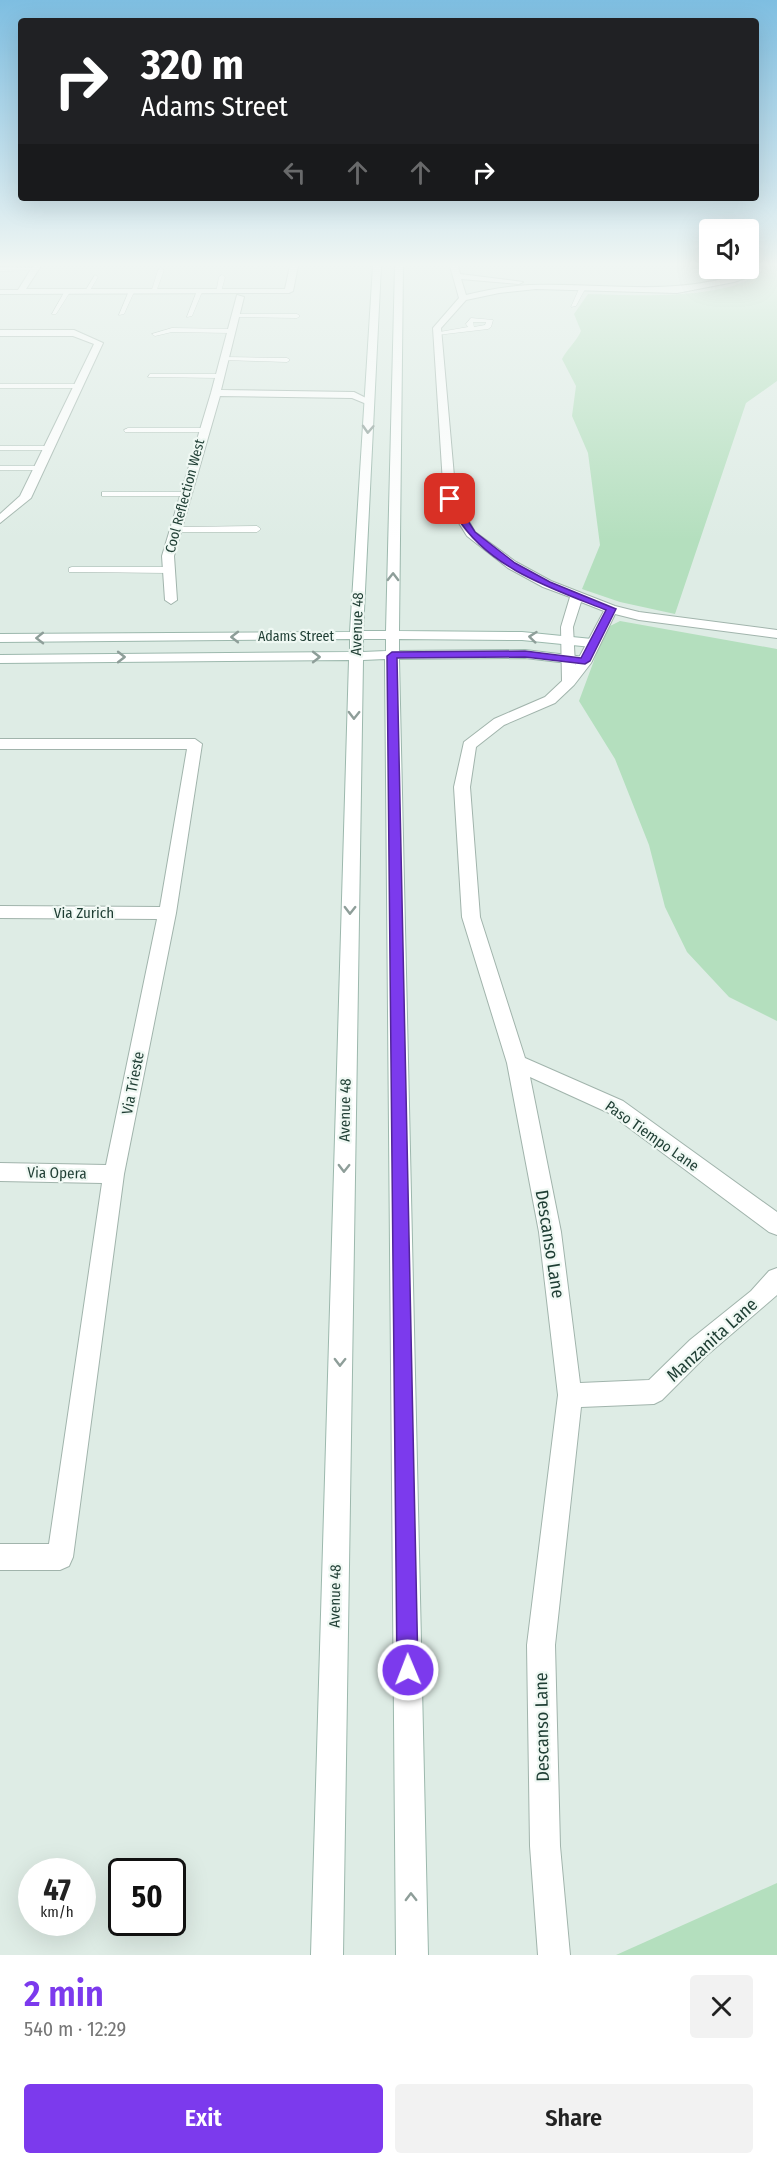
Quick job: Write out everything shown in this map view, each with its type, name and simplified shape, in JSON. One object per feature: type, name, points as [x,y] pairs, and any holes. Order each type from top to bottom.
[{"type":"street","points":[[0,520],[25,498],[92,357]]},
{"type":"street","name":"Avenue 48","points":[[327,1955],[356,646],[372,357]]},
{"type":"street","points":[[397,357],[392,645],[412,1955]]},
{"type":"street","points":[[439,357],[450,499],[471,534],[512,565],[547,584],[611,609],[639,616],[777,634]]},
{"type":"street","name":"Cool Reflection West","points":[[171,600],[168,556],[224,359]]},
{"type":"street","points":[[216,391],[370,390],[384,398]]},
{"type":"street","points":[[216,391],[354,395],[369,402]]},
{"type":"street","points":[[383,441],[395,460]]},
{"type":"street","points":[[569,682],[566,659],[567,627],[577,595]]},
{"type":"street","name":"Descanso Lane","points":[[554,1955],[545,1846],[541,1645],[570,1395],[550,1232],[517,1063],[471,917],[462,787],[469,745],[500,722],[550,700],[569,682],[585,661],[611,609]]},
{"type":"street","name":"Adams Street","points":[[0,659],[392,645],[522,636],[592,643]]},
{"type":"street","name":"Adams Street","points":[[0,638],[392,645],[525,654],[585,661]]},
{"type":"street","name":"Via Trieste","points":[[0,744],[195,744],[167,913],[114,1174],[60,1557],[0,1557]]},
{"type":"street","name":"Via Zurich","points":[[0,912],[167,913]]},
{"type":"street","name":"Paso Tiempo Lane","points":[[517,1063],[616,1107],[777,1225]]},
{"type":"street","name":"Via Opera","points":[[0,1172],[114,1174]]},
{"type":"street","name":"Manzanita Lane","points":[[570,1395],[654,1392],[698,1348],[759,1299],[777,1279]]},
{"type":"lane","points":[[224,359],[287,360]]},
{"type":"lane","points":[[150,376],[220,376]]},
{"type":"lane","points":[[0,386],[78,386]]},
{"type":"lane","points":[[128,430],[203,430]]},
{"type":"lane","points":[[0,448],[49,448]]},
{"type":"lane","points":[[0,468],[39,468]]},
{"type":"lane","points":[[105,494],[185,494]]},
{"type":"lane","points":[[175,530],[257,530]]},
{"type":"lane","points":[[72,570],[169,570]]},
{"type":"green space","points":[[563,357],[777,357],[777,381],[746,403],[675,614],[620,602],[582,589],[600,545],[588,453],[572,416],[576,386],[562,359]]},
{"type":"green space","points":[[620,621],[777,649],[777,1021],[729,997],[687,952],[665,907],[649,845],[615,759],[579,701],[606,628]]},
{"type":"green space","points":[[777,1883],[777,1955],[616,1955]]},
{"type":"route","points":[[408,1670],[392,656],[525,654],[585,661],[611,609],[547,584],[512,565],[471,534],[450,499]]}]
